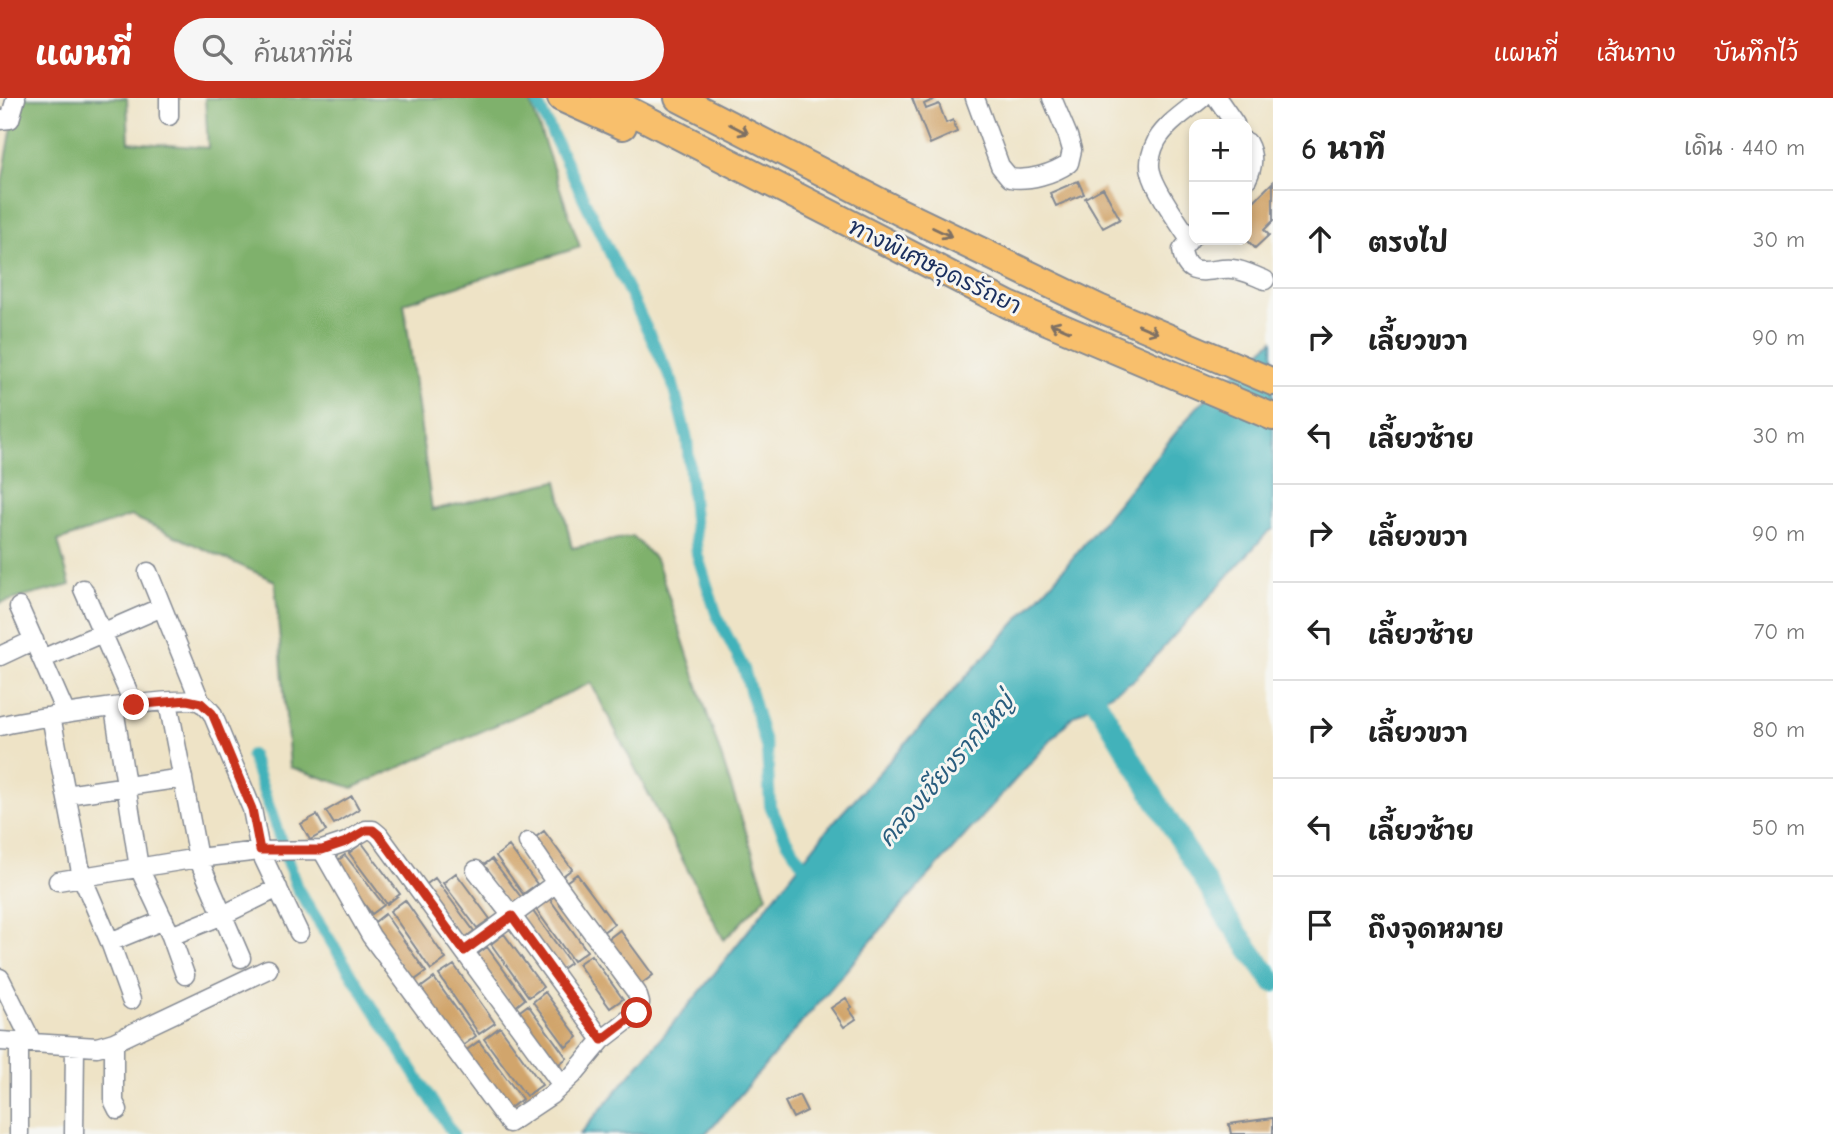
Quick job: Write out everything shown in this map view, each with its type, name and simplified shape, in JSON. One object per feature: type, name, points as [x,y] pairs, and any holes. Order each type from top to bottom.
[{"type":"highway","points":[[561,98],[610,119],[929,277],[1009,304]]},
{"type":"highway","name":"ทางพิเศษอุดรรัถยา","points":[[605,98],[1009,304],[1273,416]]},
{"type":"highway","name":"ทางพิเศษอุดรรัถยา","points":[[678,98],[898,211],[1099,308],[1273,382]]},
{"type":"street","points":[[0,120],[10,119],[16,98]]},
{"type":"street","points":[[975,98],[1000,166],[1010,178],[1020,179],[1058,171],[1069,163],[1072,150],[1052,98]]},
{"type":"street","points":[[1189,233],[1165,200],[1150,170],[1157,140],[1202,98]]},
{"type":"street","points":[[1217,98],[1232,119]]},
{"type":"street","points":[[1189,241],[1182,250],[1184,260],[1190,268],[1200,273],[1229,269],[1244,271],[1265,280]]},
{"type":"street","points":[[148,572],[201,703],[212,713],[268,850],[278,888],[299,933]]},
{"type":"street","points":[[83,589],[134,705]]},
{"type":"street","points":[[19,607],[41,659],[58,715],[66,794],[82,877],[131,1000]]},
{"type":"street","points":[[41,659],[162,607]]},
{"type":"street","points":[[0,656],[33,640]]},
{"type":"street","points":[[1,724],[134,705],[187,700],[201,703]]},
{"type":"street","points":[[169,702],[198,858],[241,958]]},
{"type":"street","points":[[114,708],[139,868],[168,928],[185,975]]},
{"type":"street","points":[[66,794],[183,778]]},
{"type":"street","points":[[58,881],[198,858],[268,850],[313,850],[346,842],[366,830],[373,830],[562,1084]]},
{"type":"street","points":[[313,850],[371,936],[509,1123],[551,1095],[573,1075],[602,1040],[637,1013],[640,1003],[637,993],[528,842]]},
{"type":"street","points":[[476,870],[602,1040]]},
{"type":"street","points":[[464,951],[556,883]]},
{"type":"street","points":[[110,942],[223,915],[278,888]]},
{"type":"street","points":[[0,1041],[97,1047],[114,1042],[268,969]]},
{"type":"street","points":[[0,978],[25,1042],[19,1134]]},
{"type":"street","points":[[114,1042],[114,1102],[118,1110]]},
{"type":"street","points":[[74,1134],[75,1046]]},
{"type":"green space","points":[[17,98],[127,98],[129,142],[208,148],[205,98],[529,98],[580,247],[404,303],[432,510],[557,481],[572,548],[633,536],[657,561],[767,896],[724,940],[591,683],[353,788],[290,767],[275,581],[131,516],[58,541],[70,585],[0,603],[0,194]]},
{"type":"water","name":"คลองเชียงรากใหญ่","points":[[1273,340],[1273,529],[1134,680],[1072,717],[895,913],[705,1134],[580,1134],[699,993],[831,825],[1056,578],[1197,407]]},
{"type":"building","points":[[912,98],[937,98],[924,104],[926,109],[939,104],[946,123],[953,120],[957,132],[930,144]]},
{"type":"building","points":[[1078,181],[1084,194],[1056,206],[1050,193]]},
{"type":"building","points":[[1273,182],[1273,221],[1264,230],[1269,235],[1255,248],[1252,245],[1252,203]]},
{"type":"building","points":[[1103,188],[1120,219],[1103,228],[1085,198]]},
{"type":"building","points":[[352,796],[359,809],[334,824],[326,811]]},
{"type":"building","points":[[317,815],[326,831],[310,840],[301,824]]},
{"type":"building","points":[[544,831],[572,869],[560,878],[532,840]]},
{"type":"building","points":[[362,843],[400,894],[387,904],[349,853]]},
{"type":"building","points":[[509,846],[537,884],[523,894],[496,856]]},
{"type":"building","points":[[345,855],[384,905],[372,914],[333,864]]},
{"type":"building","points":[[492,859],[521,897],[509,906],[481,867]]},
{"type":"building","points":[[456,873],[490,919],[477,928],[443,883]]},
{"type":"building","points":[[577,874],[614,924],[603,932],[566,882]]},
{"type":"building","points":[[435,878],[474,931],[462,940],[423,887]]},
{"type":"building","points":[[549,898],[587,951],[573,961],[535,908]]},
{"type":"building","points":[[405,900],[446,959],[431,970],[390,911]]},
{"type":"building","points":[[532,910],[570,963],[559,971],[521,918]]},
{"type":"building","points":[[385,914],[426,972],[412,982],[371,925]]},
{"type":"building","points":[[620,930],[653,975],[641,984],[608,939]]},
{"type":"building","points":[[504,934],[543,987],[529,997],[491,944]]},
{"type":"building","points":[[487,947],[525,999],[514,1008],[475,956]]},
{"type":"building","points":[[591,955],[623,999],[610,1008],[578,964]]},
{"type":"building","points":[[454,965],[495,1023],[479,1034],[439,975]]},
{"type":"building","points":[[434,978],[476,1036],[461,1047],[419,989]]},
{"type":"building","points":[[545,992],[578,1037],[566,1047],[533,1002]]},
{"type":"building","points":[[846,998],[856,1019],[844,1027],[831,1008]]},
{"type":"building","points":[[528,1005],[567,1058],[556,1066],[516,1014]]},
{"type":"building","points":[[500,1027],[542,1085],[526,1096],[484,1039]]},
{"type":"building","points":[[479,1041],[522,1099],[507,1110],[464,1052]]},
{"type":"building","points":[[799,1095],[807,1111],[793,1118],[785,1102]]},
{"type":"building","points":[[1273,1118],[1273,1134],[1231,1134],[1229,1124]]},
{"type":"waterway","points":[[535,98],[672,381],[687,439],[697,554],[717,616],[744,669],[767,750],[770,806],[787,841],[811,877]]},
{"type":"waterway","points":[[1082,677],[1227,918],[1273,982]]},
{"type":"waterway","points":[[251,755],[297,888],[453,1134]]},
{"type":"route","points":[[134,705],[187,700],[201,703],[212,713],[252,809],[260,850],[322,850],[346,842],[366,830],[373,830],[464,951],[512,916],[602,1040],[637,1013]]}]
